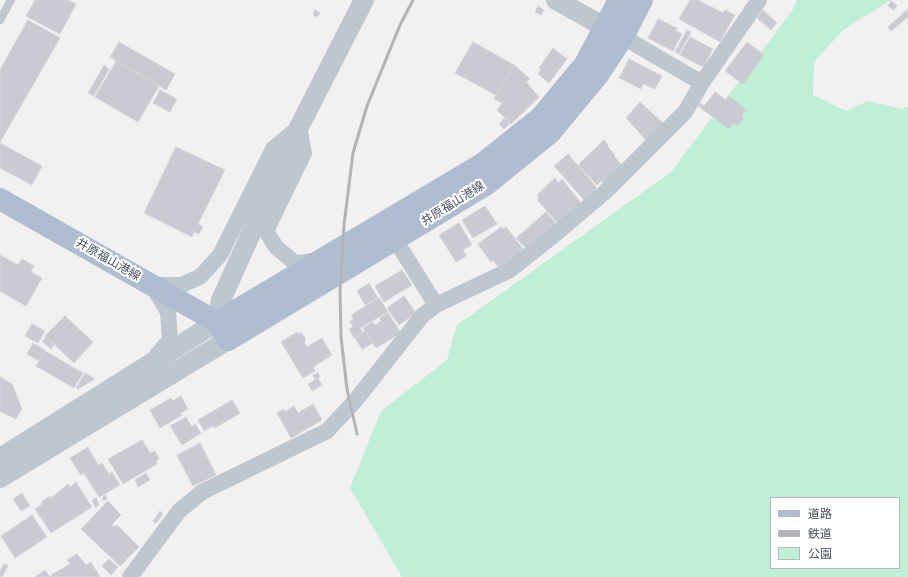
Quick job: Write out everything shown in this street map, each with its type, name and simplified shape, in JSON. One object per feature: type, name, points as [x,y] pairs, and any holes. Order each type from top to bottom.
[{"type":"main road","name":"井原福山港線","points":[[614,32],[619,0]]},
{"type":"main road","name":"井原福山港線","points":[[223,331],[390,232],[482,164],[541,116],[642,0]]},
{"type":"main road","name":"井原福山港線","points":[[0,199],[152,285],[223,331]]},
{"type":"main road","name":"井原福山港線","points":[[223,331],[323,260],[390,232]]},
{"type":"street","points":[[223,331],[221,300],[299,127],[364,0]]},
{"type":"street","points":[[556,0],[702,83]]},
{"type":"street","points":[[130,577],[180,511],[202,492],[327,431],[355,401],[422,316],[436,305],[510,270],[604,193],[685,112],[702,83],[759,0]]},
{"type":"street","points":[[299,127],[304,152],[266,231],[276,247],[295,263],[323,260]]},
{"type":"street","points":[[152,285],[182,286],[201,276],[220,255],[273,149],[299,127]]},
{"type":"street","points":[[390,232],[436,305]]},
{"type":"street","points":[[148,366],[170,340],[168,312],[152,285]]},
{"type":"street","points":[[0,458],[148,366],[223,331]]},
{"type":"street","points":[[0,478],[223,331]]},
{"type":"lane","points":[[0,20],[11,0]]},
{"type":"green space","points":[[797,0],[891,0],[843,30],[814,62],[813,95],[846,111],[868,101],[902,109],[908,107],[908,577],[402,577],[350,488],[381,411],[447,360],[457,325],[671,172],[792,11]]},
{"type":"building","points":[[35,0],[68,0],[76,4],[60,34],[26,16]]},
{"type":"building","points":[[690,0],[698,0],[723,13],[725,10],[735,15],[720,42],[679,19]]},
{"type":"building","points":[[891,1],[897,5],[894,10],[888,6]]},
{"type":"building","points":[[538,6],[544,10],[541,15],[535,12]]},
{"type":"building","points":[[908,9],[908,17],[891,31],[888,27]]},
{"type":"building","points":[[315,10],[320,13],[317,17],[313,15]]},
{"type":"building","points":[[763,10],[777,23],[771,30],[757,18]]},
{"type":"building","points":[[658,19],[677,28],[676,31],[682,34],[673,51],[648,38]]},
{"type":"building","points":[[28,20],[60,38],[0,142],[0,70]]},
{"type":"building","points":[[687,30],[691,32],[679,54],[675,52]]},
{"type":"building","points":[[690,37],[713,49],[703,67],[680,55]]},
{"type":"building","points":[[119,42],[175,74],[166,90],[110,57]]},
{"type":"building","points":[[473,42],[514,65],[496,95],[455,73]]},
{"type":"building","points":[[747,42],[764,55],[743,84],[725,71]]},
{"type":"building","points":[[553,48],[567,59],[549,83],[538,74],[541,70],[539,68]]},
{"type":"building","points":[[629,59],[662,76],[655,89],[643,84],[641,89],[619,78]]},
{"type":"building","points":[[116,61],[159,86],[138,122],[95,97]]},
{"type":"building","points":[[104,65],[109,69],[94,96],[88,93]]},
{"type":"building","points":[[514,65],[530,79],[526,82],[539,97],[511,124],[497,110],[502,103],[494,99]]},
{"type":"building","points":[[160,90],[177,99],[170,112],[153,103]]},
{"type":"building","points":[[715,92],[726,100],[729,96],[746,109],[741,116],[744,118],[738,126],[733,123],[729,129],[698,106],[701,103],[704,106]]},
{"type":"building","points":[[640,102],[664,124],[647,141],[626,118]]},
{"type":"building","points":[[505,117],[510,123],[504,129],[499,124]]},
{"type":"building","points":[[604,140],[615,155],[614,156],[622,165],[603,183],[601,181],[597,185],[578,165]]},
{"type":"building","points":[[0,143],[42,166],[32,185],[0,168]]},
{"type":"building","points":[[176,147],[225,170],[198,224],[203,227],[199,234],[194,232],[192,237],[144,213]]},
{"type":"building","points":[[568,154],[597,188],[584,200],[554,166]]},
{"type":"building","points":[[555,178],[558,183],[562,179],[581,203],[558,223],[537,200],[539,198],[537,195]]},
{"type":"building","points":[[485,206],[497,224],[473,238],[462,220]]},
{"type":"building","points":[[546,212],[556,223],[527,249],[516,238]]},
{"type":"building","points":[[459,223],[472,245],[463,250],[466,256],[456,262],[439,235]]},
{"type":"building","points":[[501,227],[503,229],[506,227],[524,250],[499,268],[493,260],[491,262],[478,244]]},
{"type":"building","points":[[0,255],[18,265],[22,259],[34,266],[31,272],[42,278],[26,306],[0,291]]},
{"type":"building","points":[[402,270],[412,285],[384,302],[375,286]]},
{"type":"building","points":[[369,283],[378,298],[365,305],[357,291]]},
{"type":"building","points":[[404,296],[416,313],[399,325],[387,308]]},
{"type":"building","points":[[379,298],[388,312],[360,328],[363,333],[354,338],[349,329],[353,327],[350,321],[354,319],[351,315]]},
{"type":"building","points":[[388,313],[401,333],[376,348],[363,328],[373,322],[375,325],[381,321],[380,318]]},
{"type":"building","points":[[65,316],[93,342],[74,363],[45,336]]},
{"type":"building","points":[[32,324],[45,331],[38,343],[25,336]]},
{"type":"building","points":[[365,331],[373,343],[362,349],[355,338]]},
{"type":"building","points":[[297,332],[298,334],[301,332],[306,340],[304,342],[307,347],[322,338],[332,355],[313,367],[315,371],[303,378],[281,342]]},
{"type":"building","points":[[46,337],[54,345],[51,349],[42,341]]},
{"type":"building","points":[[33,343],[45,350],[39,361],[27,354]]},
{"type":"building","points":[[45,351],[83,373],[74,388],[36,366]]},
{"type":"building","points":[[85,373],[95,379],[78,389],[76,388]]},
{"type":"building","points":[[318,373],[320,377],[315,380],[313,375]]},
{"type":"building","points":[[0,377],[12,384],[22,409],[16,419],[0,411]]},
{"type":"building","points":[[318,378],[322,385],[312,391],[308,384]]},
{"type":"building","points":[[181,396],[188,409],[181,413],[182,415],[160,428],[150,410],[171,398],[172,401]]},
{"type":"building","points":[[232,400],[240,413],[215,428],[213,426],[204,431],[198,420]]},
{"type":"building","points":[[313,404],[322,420],[291,438],[277,413],[284,409],[285,412],[294,406],[298,413]]},
{"type":"building","points":[[186,417],[192,427],[195,424],[201,433],[182,445],[170,426]]},
{"type":"building","points":[[142,440],[150,453],[155,451],[159,459],[156,461],[157,464],[123,484],[108,459]]},
{"type":"building","points":[[200,443],[216,475],[193,486],[177,455]]},
{"type":"building","points":[[88,447],[98,465],[102,463],[109,474],[112,472],[120,485],[99,497],[84,473],[81,475],[70,458]]},
{"type":"building","points":[[146,473],[150,480],[138,487],[135,480]]},
{"type":"building","points":[[76,482],[92,507],[51,533],[35,509],[42,504],[41,502],[50,496],[51,498],[68,484],[70,487]]},
{"type":"building","points":[[22,493],[30,506],[21,511],[13,499]]},
{"type":"building","points":[[105,495],[107,498],[104,501],[102,498]]},
{"type":"building","points":[[96,498],[99,505],[95,507],[92,500]]},
{"type":"building","points":[[108,501],[121,515],[112,524],[114,527],[117,525],[139,547],[120,566],[81,529]]},
{"type":"building","points":[[160,511],[163,514],[156,523],[153,521]]},
{"type":"building","points":[[32,515],[47,537],[15,558],[1,536]]},
{"type":"building","points":[[77,554],[86,565],[91,562],[100,577],[52,577],[51,575],[70,564],[67,560]]},
{"type":"building","points":[[109,559],[118,567],[111,575],[102,566]]},
{"type":"building","points":[[4,564],[8,566],[2,577],[0,576],[0,571]]},
{"type":"building","points":[[45,570],[50,577],[35,577]]},
{"type":"railway","points":[[357,434],[347,389],[341,337],[340,291],[344,225],[353,153],[367,106],[400,25],[413,0]]}]
